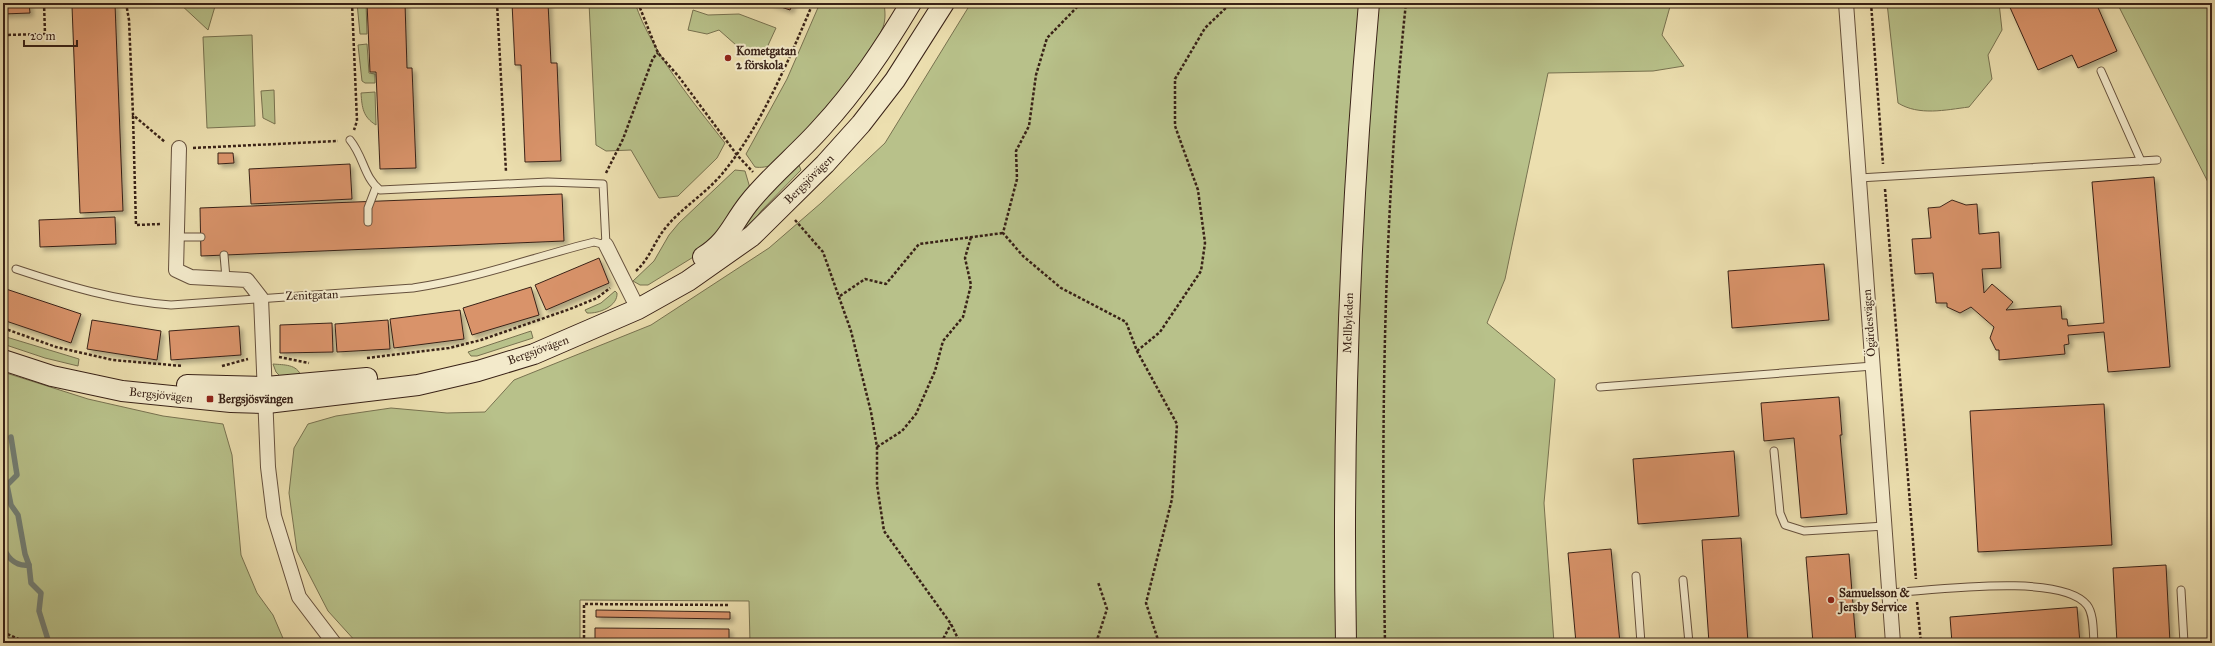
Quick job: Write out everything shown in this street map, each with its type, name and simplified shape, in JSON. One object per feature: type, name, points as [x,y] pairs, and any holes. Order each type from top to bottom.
[{"type":"street","name":"Bergsjövägen","points":[[635,304],[718,247],[730,233],[748,204],[854,91],[878,58],[911,3]]},
{"type":"street","name":"Bergsjövägen","points":[[3,360],[52,376],[122,391],[231,402],[266,395],[418,385],[452,378],[534,354],[635,304],[688,281],[736,249],[752,236],[825,164],[861,124],[895,80],[944,3]]},
{"type":"street","name":"Mellbyleden","points":[[1346,643],[1344,527],[1348,314],[1352,228],[1369,3]]},
{"type":"street","name":"Ögärdesvägen","points":[[1846,3],[1872,366],[1886,526],[1893,643]]},
{"type":"street","points":[[178,148],[176,270],[191,277],[209,280],[226,278],[246,280],[261,298],[270,489],[281,543],[299,597],[334,643]]},
{"type":"street","points":[[606,245],[635,304]]},
{"type":"street","name":"Bergsjövägen","points":[[3,349],[62,368],[126,380],[266,395]]},
{"type":"lane","points":[[2102,71],[2142,161]]},
{"type":"lane","points":[[350,140],[359,152],[371,183],[380,190],[548,182],[603,184],[606,245]]},
{"type":"lane","points":[[1859,178],[2157,160]]},
{"type":"lane","points":[[368,222],[368,208],[376,187]]},
{"type":"lane","points":[[176,238],[201,238]]},
{"type":"lane","name":"Zenitgatan","points":[[16,269],[77,290],[146,303],[171,305],[261,298],[350,294],[439,284],[503,269],[594,242],[606,245]]},
{"type":"lane","points":[[224,255],[226,278]]},
{"type":"lane","points":[[1600,387],[1872,366]]},
{"type":"lane","points":[[1774,451],[1780,513],[1786,525],[1804,531],[1886,526]]},
{"type":"lane","points":[[1636,576],[1641,643]]},
{"type":"lane","points":[[1683,580],[1689,643]]},
{"type":"lane","points":[[1889,593],[2015,586],[2059,589],[2077,595],[2088,606],[2092,619],[2094,643]]},
{"type":"lane","points":[[2181,590],[2184,643]]},
{"type":"path","points":[[3,35],[45,34],[44,3]]},
{"type":"path","points":[[126,3],[133,115],[136,225],[176,223]]},
{"type":"path","points":[[133,115],[173,149],[350,140],[357,121],[352,3]]},
{"type":"path","points":[[497,3],[507,185]]},
{"type":"path","points":[[638,3],[658,53],[679,77],[737,155],[757,177]]},
{"type":"path","points":[[1003,233],[1017,179],[1016,151],[1029,126],[1036,75],[1047,38],[1081,3]]},
{"type":"path","points":[[1137,351],[1160,332],[1201,271],[1205,243],[1198,190],[1175,126],[1175,79],[1206,28],[1231,3]]},
{"type":"path","points":[[1385,643],[1383,539],[1386,280],[1393,158],[1406,3]]},
{"type":"path","points":[[1871,3],[1921,643]]},
{"type":"path","points":[[603,184],[606,173],[623,139],[653,58],[658,53]]},
{"type":"path","points":[[795,220],[823,252],[840,296],[872,412],[877,447],[877,485],[884,531],[951,624],[960,643]]},
{"type":"path","points":[[840,296],[865,279],[886,284],[919,244],[1003,233]]},
{"type":"path","points":[[1003,233],[1023,256],[1061,288],[1126,322],[1137,351],[1176,424],[1172,499],[1146,603],[1159,643]]},
{"type":"path","points":[[877,447],[902,431],[916,414],[935,371],[943,341],[963,317],[970,285],[965,258],[971,237]]},
{"type":"path","points":[[1096,643],[1107,609],[1098,582]]},
{"type":"path","points":[[584,643],[584,604],[728,605]]},
{"type":"path","points":[[941,643],[951,624]]},
{"type":"path","points":[[3,632],[27,643]]},
{"type":"green space","points":[[179,3],[216,3],[208,30]]},
{"type":"green space","points":[[357,3],[366,3],[367,34],[360,34]]},
{"type":"green space","points":[[589,3],[635,3],[642,22],[674,76],[725,143],[717,158],[678,196],[659,198],[631,150],[606,151],[596,145]]},
{"type":"green space","points":[[820,3],[884,3],[885,18],[883,27],[865,60],[818,120],[786,153],[773,164],[764,167],[755,167],[746,154],[787,79]]},
{"type":"green space","points":[[971,3],[1671,3],[1662,35],[1684,66],[1653,71],[1548,73],[1505,279],[1487,323],[1555,379],[1544,503],[1554,643],[750,643],[749,601],[580,600],[580,643],[357,643],[328,611],[297,551],[289,493],[294,448],[308,424],[336,416],[391,408],[447,413],[485,412],[514,380],[651,325],[769,248],[821,203],[885,143]]},
{"type":"green space","points":[[1887,3],[1999,3],[2002,30],[1988,55],[1992,79],[1969,107],[1923,111],[1915,110],[1898,103]]},
{"type":"green space","points":[[2117,3],[2212,3],[2212,190]]},
{"type":"green space","points":[[693,10],[708,15],[739,14],[776,28],[764,54],[736,45],[719,30],[707,34],[688,30]]},
{"type":"green space","points":[[252,35],[255,126],[207,128],[203,37]]},
{"type":"green space","points":[[367,44],[369,73],[375,74],[375,83],[365,83],[362,81],[358,45]]},
{"type":"green space","points":[[274,90],[275,124],[263,118],[261,91]]},
{"type":"green space","points":[[375,92],[376,125],[368,119],[364,112],[361,93]]},
{"type":"green space","points":[[799,165],[801,170],[761,211],[743,237],[740,225],[750,210]]},
{"type":"green space","points":[[735,170],[745,171],[750,188],[708,248],[648,285],[640,285],[633,281],[654,261],[669,235],[679,223]]},
{"type":"green space","points":[[615,291],[617,293],[616,298],[611,305],[602,311],[587,313],[585,310],[601,303]]},
{"type":"green space","points":[[531,331],[533,338],[477,356],[471,356],[468,352]]},
{"type":"green space","points":[[3,336],[79,359],[78,366],[45,358],[3,344]]},
{"type":"green space","points":[[273,364],[293,367],[301,376],[282,378],[276,372]]},
{"type":"green space","points":[[3,372],[88,399],[163,416],[223,424],[232,455],[241,555],[257,593],[273,615],[285,643],[3,643]]},
{"type":"building","points":[[3,3],[29,3],[30,13],[3,14]]},
{"type":"building","points":[[367,3],[405,3],[407,68],[412,68],[416,168],[380,169],[376,72],[370,72]]},
{"type":"building","points":[[512,3],[548,3],[551,63],[557,63],[561,161],[525,162],[521,65],[515,65]]},
{"type":"building","points":[[769,3],[793,3],[790,10]]},
{"type":"building","points":[[2008,3],[2096,3],[2117,51],[2078,68],[2072,55],[2038,70]]},
{"type":"building","points":[[115,4],[123,211],[80,213],[72,6]]},
{"type":"building","points":[[218,153],[233,153],[234,163],[218,164]]},
{"type":"building","points":[[350,164],[352,199],[251,204],[249,169]]},
{"type":"building","points":[[2154,177],[2170,367],[2108,372],[2104,332],[2068,335],[2069,344],[2064,345],[2065,354],[1999,360],[1999,350],[1996,350],[1990,338],[1994,327],[1971,307],[1960,313],[1947,307],[1947,303],[1936,303],[1933,273],[1915,274],[1912,239],[1931,238],[1928,208],[1940,207],[1952,200],[1966,205],[1977,204],[1979,234],[1999,232],[2001,268],[1982,269],[1984,293],[1992,284],[2013,302],[2006,310],[2061,306],[2062,319],[2067,319],[2068,326],[2104,323],[2092,182]]},
{"type":"building","points":[[562,194],[564,241],[201,256],[200,208]]},
{"type":"building","points":[[115,217],[116,244],[40,247],[39,220]]},
{"type":"building","points":[[599,258],[609,283],[546,310],[535,285]]},
{"type":"building","points":[[1824,264],[1829,320],[1732,328],[1728,271]]},
{"type":"building","points":[[531,287],[539,315],[472,335],[463,308]]},
{"type":"building","points":[[3,288],[81,314],[71,343],[3,320]]},
{"type":"building","points":[[460,310],[464,339],[394,348],[390,319]]},
{"type":"building","points":[[92,320],[161,331],[157,360],[87,349]]},
{"type":"building","points":[[388,320],[390,349],[337,352],[335,324]]},
{"type":"building","points":[[332,323],[333,352],[280,353],[280,325]]},
{"type":"building","points":[[239,326],[241,355],[171,360],[169,331]]},
{"type":"building","points":[[1839,397],[1842,435],[1840,435],[1847,514],[1801,518],[1794,438],[1764,441],[1761,403]]},
{"type":"building","points":[[2104,404],[2112,545],[1978,552],[1970,411]]},
{"type":"building","points":[[1734,451],[1739,516],[1638,524],[1633,459]]},
{"type":"building","points":[[1741,538],[1748,643],[1709,643],[1702,540]]},
{"type":"building","points":[[1611,549],[1620,643],[1576,643],[1568,553]]},
{"type":"building","name":"Samuelsson & Jersby Service","points":[[1849,554],[1856,643],[1813,643],[1806,557]]},
{"type":"building","points":[[2166,565],[2170,643],[2117,643],[2113,568]]},
{"type":"building","points":[[2077,607],[2080,643],[1952,643],[1950,617]]},
{"type":"building","points":[[596,610],[730,612],[730,619],[596,617]]},
{"type":"building","points":[[595,628],[729,629],[729,643],[595,643]]},
{"type":"waterway","points":[[11,437],[17,475],[7,485],[11,505],[18,515],[25,554],[29,565],[31,583],[41,593],[39,611],[49,643]]},
{"type":"waterway","points":[[3,544],[6,553],[12,560],[19,564],[29,565]]},
{"type":"place","name":"Kometgatan 2 förskola","points":[[728,58]]},
{"type":"place","name":"Bergsjösvängen","points":[[210,399]]},
{"type":"place","name":"Samuelsson & Jersby Service","points":[[1831,600]]}]
